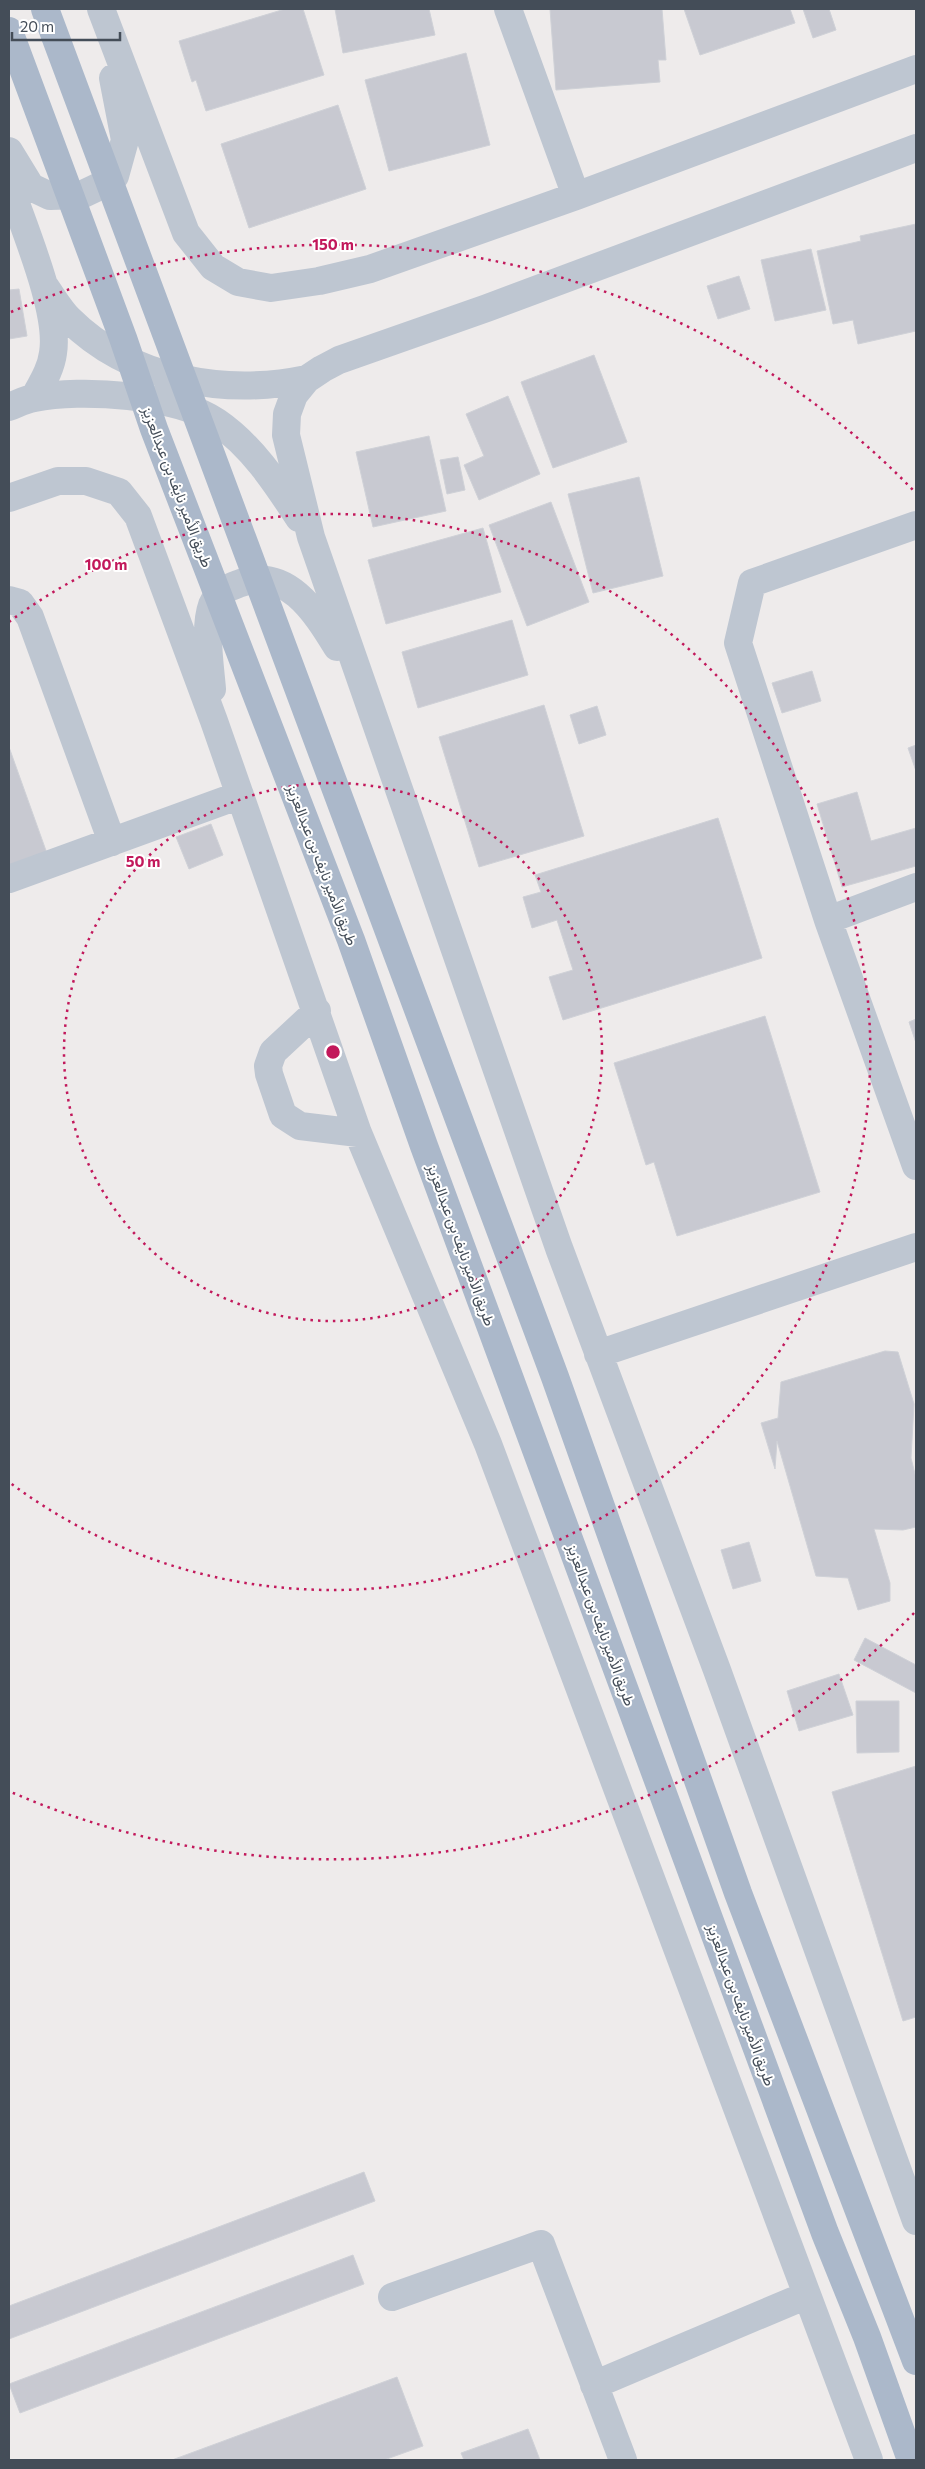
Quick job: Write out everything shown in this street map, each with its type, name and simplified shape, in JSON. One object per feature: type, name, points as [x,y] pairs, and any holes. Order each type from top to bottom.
[{"type":"main road","points":[[45,9],[556,1377],[738,1893],[916,2361]]},
{"type":"main road","name":"طريق الأمير نايف بن عبدالعزيز","points":[[9,31],[123,338],[154,430],[351,940],[431,1165],[815,2205],[867,2337],[912,2460]]},
{"type":"street","points":[[9,151],[31,187],[50,196],[81,194],[100,186],[115,176],[125,140],[100,9]]},
{"type":"street","points":[[100,9],[186,233],[213,267],[238,282],[271,288],[319,281],[370,269],[576,196],[916,69]]},
{"type":"street","points":[[508,9],[576,196]]},
{"type":"street","points":[[916,148],[487,308],[339,360],[307,379],[294,395],[287,414],[286,435],[311,537],[559,1248],[724,1689],[916,2221]]},
{"type":"street","points":[[9,184],[44,285],[54,326],[54,351],[50,368],[34,398]]},
{"type":"street","points":[[44,285],[67,317],[103,347],[144,367],[170,376],[228,385],[260,386],[307,379]]},
{"type":"street","points":[[9,407],[34,398],[77,394],[154,400],[182,407],[216,421],[247,447],[277,484],[311,537]]},
{"type":"street","points":[[9,498],[58,481],[86,481],[119,492],[138,516],[214,721],[317,1011],[358,1133],[488,1444],[869,2460]]},
{"type":"street","points":[[916,525],[752,583],[738,643],[828,920],[916,1166]]},
{"type":"street","points":[[214,721],[210,657],[211,610],[213,603],[226,588],[251,580],[273,581],[289,587],[300,596],[318,615],[365,693]]},
{"type":"street","points":[[9,600],[20,603],[30,617],[112,842]]},
{"type":"street","points":[[9,879],[240,795]]},
{"type":"street","points":[[828,920],[916,886]]},
{"type":"street","points":[[317,1011],[273,1052],[268,1066],[269,1074],[283,1115],[300,1126],[358,1133]]},
{"type":"street","points":[[598,1354],[916,1247]]},
{"type":"street","points":[[392,2297],[542,2244],[623,2460]]},
{"type":"street","points":[[594,2385],[807,2295]]},
{"type":"building","points":[[285,9],[303,9],[324,75],[206,111],[196,80],[192,82],[179,41]]},
{"type":"building","points":[[335,9],[429,9],[435,35],[343,53]]},
{"type":"building","points":[[550,9],[662,9],[666,60],[658,60],[660,82],[556,90]]},
{"type":"building","points":[[684,9],[790,9],[795,23],[700,55]]},
{"type":"building","points":[[803,9],[829,9],[836,30],[813,38]]},
{"type":"building","points":[[466,53],[490,145],[389,171],[365,80]]},
{"type":"building","points":[[338,105],[366,189],[249,228],[221,144]]},
{"type":"building","points":[[916,224],[916,331],[858,344],[853,320],[833,324],[817,251],[861,241],[860,236]]},
{"type":"building","points":[[811,249],[826,310],[775,321],[761,260]]},
{"type":"building","points":[[739,276],[750,309],[718,319],[707,286]]},
{"type":"building","points":[[19,289],[27,336],[9,339],[9,290]]},
{"type":"building","points":[[594,355],[627,442],[553,468],[521,382]]},
{"type":"building","points":[[508,396],[540,474],[479,500],[464,465],[484,456],[466,414]]},
{"type":"building","points":[[429,436],[446,511],[373,527],[356,452]]},
{"type":"building","points":[[458,457],[465,490],[447,494],[440,460]]},
{"type":"building","points":[[639,477],[663,576],[593,593],[568,494]]},
{"type":"building","points":[[551,502],[589,602],[527,626],[489,525]]},
{"type":"building","points":[[483,528],[501,592],[386,624],[368,560]]},
{"type":"building","points":[[512,620],[528,675],[418,708],[402,652]]},
{"type":"building","points":[[812,671],[821,701],[782,713],[772,683]]},
{"type":"building","points":[[544,705],[584,836],[479,867],[439,737]]},
{"type":"building","points":[[597,706],[606,735],[579,744],[570,715]]},
{"type":"building","points":[[916,745],[916,771],[908,748]]},
{"type":"building","points":[[9,747],[49,859],[9,873]]},
{"type":"building","points":[[857,792],[871,841],[916,828],[916,866],[842,887],[817,804]]},
{"type":"building","points":[[718,818],[762,958],[563,1020],[549,977],[573,970],[557,920],[532,928],[523,897],[541,892],[535,875]]},
{"type":"building","points":[[211,824],[223,855],[189,869],[176,837]]},
{"type":"building","points":[[765,1016],[820,1192],[677,1236],[654,1162],[646,1165],[614,1063]]},
{"type":"building","points":[[916,1019],[916,1043],[909,1022]]},
{"type":"building","points":[[885,1351],[898,1352],[914,1404],[911,1458],[916,1478],[916,1527],[903,1530],[874,1529],[890,1583],[890,1601],[858,1610],[848,1578],[816,1576],[777,1441],[775,1469],[761,1423],[778,1418],[781,1382]]},
{"type":"building","points":[[749,1542],[761,1581],[733,1589],[721,1550]]},
{"type":"building","points":[[865,1638],[916,1665],[916,1693],[854,1660]]},
{"type":"building","points":[[839,1674],[853,1715],[799,1731],[787,1691]]},
{"type":"building","points":[[856,1701],[899,1701],[899,1752],[857,1753]]},
{"type":"building","points":[[916,1766],[916,2017],[903,2021],[832,1792]]},
{"type":"building","points":[[364,2172],[375,2201],[9,2339],[9,2306]]},
{"type":"building","points":[[353,2255],[364,2284],[20,2413],[9,2384]]},
{"type":"building","points":[[397,2377],[423,2446],[384,2460],[172,2460]]},
{"type":"building","points":[[528,2429],[540,2460],[464,2460],[461,2453]]}]
